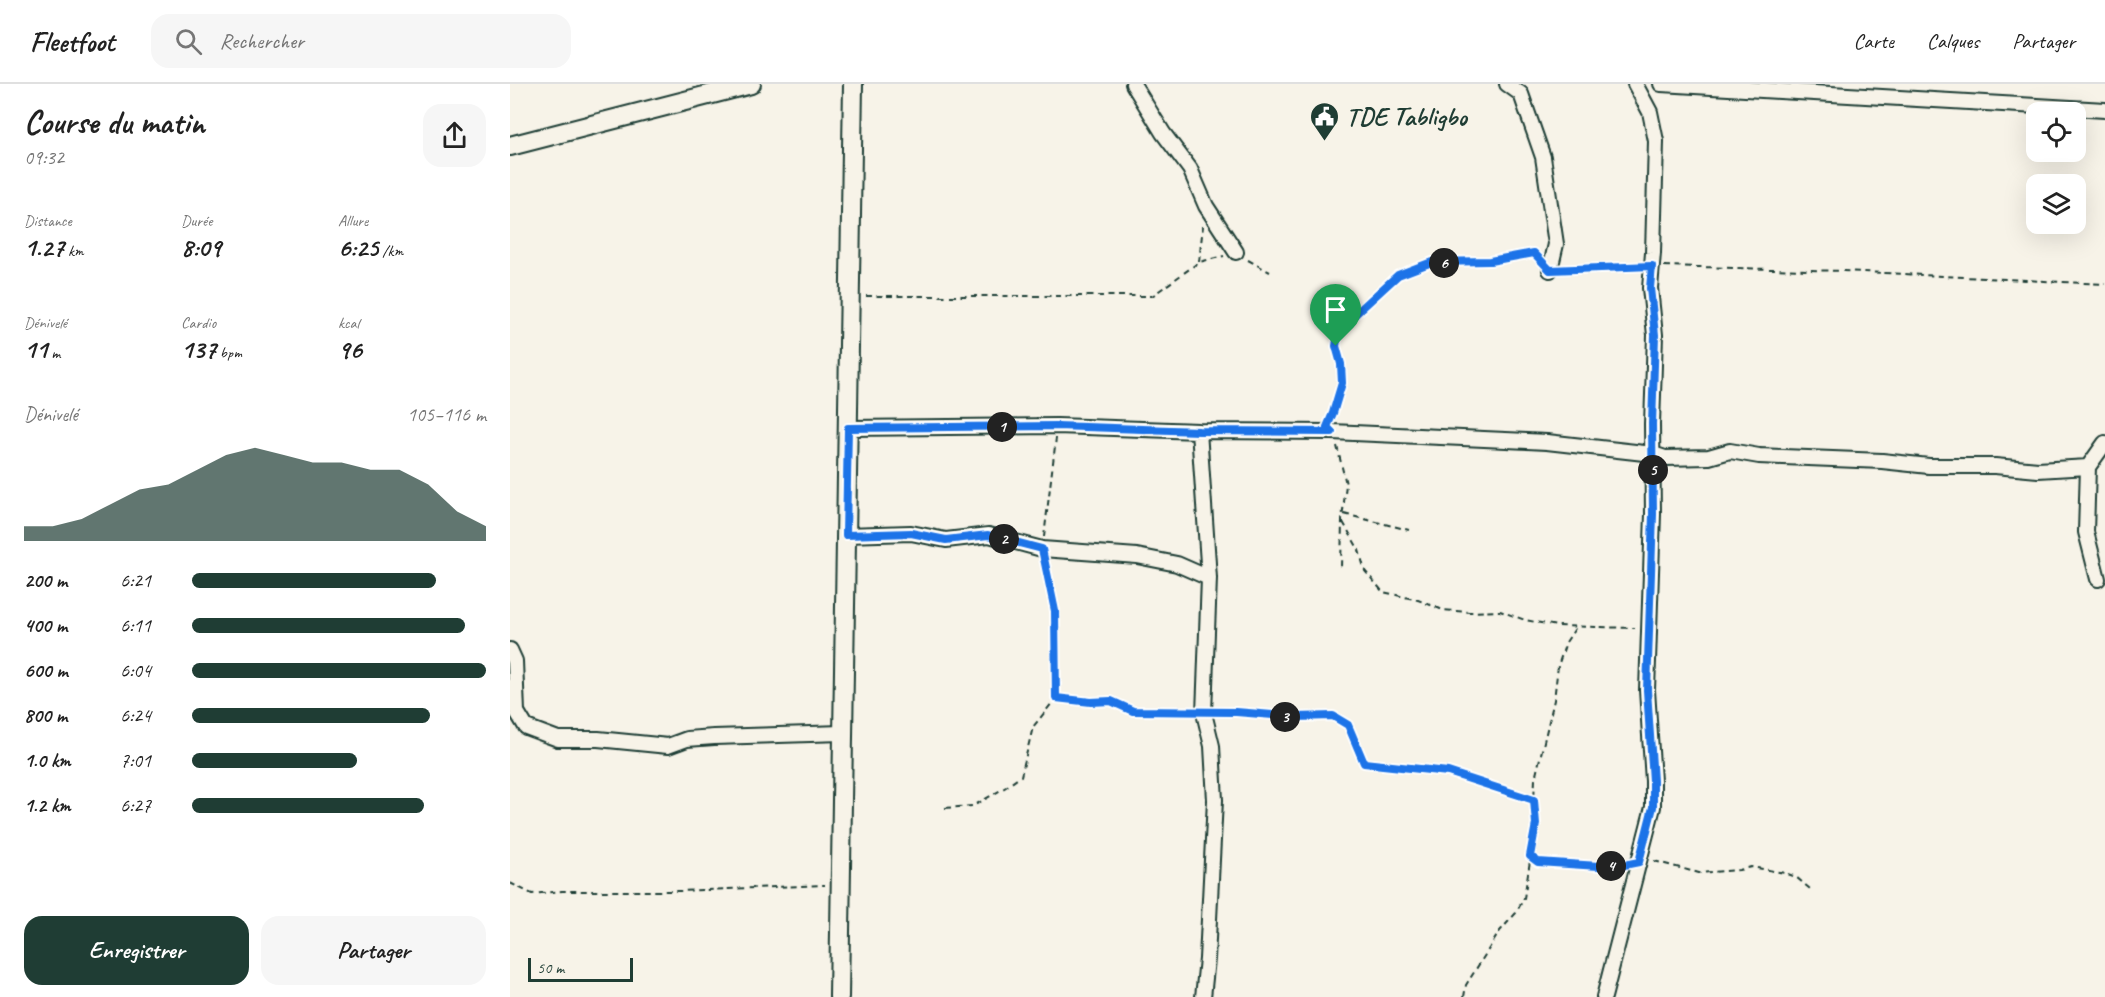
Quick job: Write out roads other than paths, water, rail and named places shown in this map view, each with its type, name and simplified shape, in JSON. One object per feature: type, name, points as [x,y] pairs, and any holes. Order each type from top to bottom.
[{"type":"street","points":[[510,146],[751,84]]},
{"type":"street","points":[[839,997],[853,84]]},
{"type":"street","points":[[1133,84],[1163,133],[1190,169],[1206,206],[1236,252]]},
{"type":"street","points":[[1507,84],[1521,94],[1543,157],[1556,244],[1550,270]]},
{"type":"street","points":[[1604,997],[1653,807],[1647,690],[1655,335],[1650,288],[1656,141],[1650,112],[1635,84]]},
{"type":"street","points":[[1661,84],[2105,110]]},
{"type":"street","points":[[848,428],[1057,426],[1199,431],[1332,432],[1547,442],[1653,454],[1665,458],[1709,457],[1730,451],[1759,456],[1882,461],[1929,466],[1995,466],[2038,470],[2088,467]]},
{"type":"street","points":[[1199,431],[1209,579],[1204,713],[1212,746],[1215,800],[1203,997]]},
{"type":"street","points":[[2098,579],[2086,532],[2088,467],[2105,443]]},
{"type":"street","points":[[846,535],[911,533],[946,540],[988,535],[1042,549],[1084,554],[1137,556],[1176,564],[1209,579]]},
{"type":"street","points":[[510,654],[515,661],[517,712],[526,727],[558,739],[598,739],[668,746],[687,739],[714,737],[842,734]]},
{"type":"place","name":"TDE Tabligbo","points":[[1325,142]]}]
